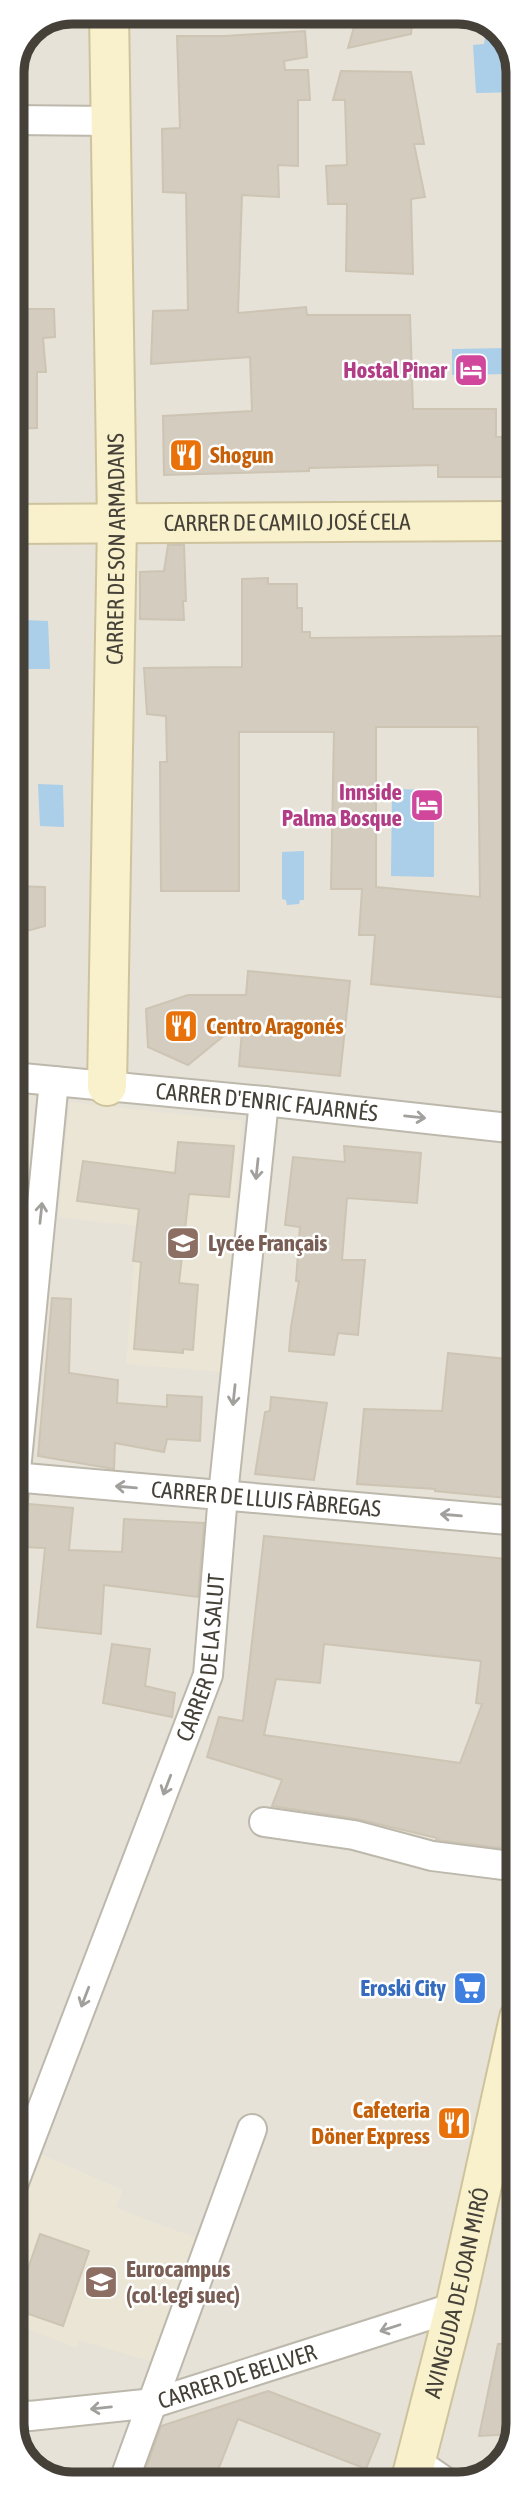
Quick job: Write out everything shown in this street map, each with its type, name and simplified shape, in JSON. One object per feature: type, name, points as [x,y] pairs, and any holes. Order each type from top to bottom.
[{"type":"street","name":"CARRER DE SON ARMADANS","points":[[107,1086],[117,524],[109,24]]},
{"type":"street","points":[[25,120],[111,121]]},
{"type":"street","name":"CARRER DE CAMILO JOSÉ CELA","points":[[25,524],[506,521]]},
{"type":"street","name":"CARRER D'ENRIC FAJARNÉS","points":[[25,1078],[506,1128]]},
{"type":"street","points":[[25,1374],[54,1081]]},
{"type":"street","name":"CARRER DE LA SALUT","points":[[25,2154],[208,1675],[223,1495],[264,1101]]},
{"type":"street","name":"CARRER DE LLUIS FÀBREGAS","points":[[25,1486],[223,1495],[506,1520]]},
{"type":"street","points":[[264,1822],[354,1835],[432,1856],[506,1865]]},
{"type":"street","name":"AVINGUDA DE JOAN MIRÓ","points":[[413,2471],[455,2307],[506,2077]]},
{"type":"street","points":[[128,2471],[252,2129]]},
{"type":"street","name":"CARRER DE BELLVER","points":[[25,2415],[154,2403],[455,2307]]},
{"type":"shaded area","points":[[63,25],[468,25],[482,31],[497,43],[506,66],[506,2430],[500,2447],[488,2462],[465,2471],[70,2471],[54,2468],[41,2460],[29,2445],[25,2430],[25,63],[39,39]]},
{"type":"shaded area","name":"Lycée Français","points":[[70,1102],[242,1121],[221,1372],[126,1364],[137,1226],[58,1217]]},
{"type":"shaded area","name":"Eurocampus (col·legi suec)","points":[[36,2152],[123,2190],[116,2208],[205,2241],[156,2363],[79,2340],[76,2348],[25,2328],[25,2180]]},
{"type":"water","points":[[486,33],[497,43],[504,57],[506,92],[476,93],[473,45],[484,44]]},
{"type":"water","points":[[506,348],[506,374],[452,375],[452,349]]},
{"type":"water","points":[[25,620],[48,621],[50,669],[27,669]]},
{"type":"water","points":[[38,784],[63,785],[64,827],[40,826]]},
{"type":"water","points":[[392,789],[434,790],[434,877],[391,876]]},
{"type":"water","points":[[304,851],[304,900],[300,900],[299,904],[287,905],[286,900],[282,899],[282,852]]},
{"type":"building","points":[[355,25],[412,25],[411,34],[348,48]]},
{"type":"building","points":[[305,31],[307,57],[284,61],[285,70],[308,70],[310,100],[298,100],[298,166],[278,165],[279,197],[242,195],[238,313],[306,307],[307,315],[410,315],[413,409],[496,409],[496,437],[506,437],[506,477],[438,477],[438,465],[164,475],[163,416],[252,411],[250,357],[151,364],[153,311],[188,310],[186,193],[163,192],[162,129],[180,128],[177,36]]},
{"type":"building","points":[[341,71],[411,72],[424,144],[414,144],[425,197],[411,199],[413,274],[346,271],[347,204],[328,204],[326,166],[347,165],[345,100],[333,100]]},
{"type":"building","points":[[25,309],[54,309],[55,337],[43,338],[46,372],[37,372],[37,428],[25,428]]},
{"type":"building","points":[[168,545],[184,545],[184,620],[140,619],[140,572],[164,571]]},
{"type":"building","points":[[268,578],[268,584],[297,584],[297,608],[302,608],[302,632],[310,632],[310,638],[506,636],[506,998],[371,984],[375,935],[359,935],[362,889],[331,889],[334,732],[239,732],[239,891],[161,891],[160,762],[167,762],[166,716],[147,714],[144,668],[242,667],[242,579]],"holes":[[[376,727],[478,727],[480,897],[376,887]]]},
{"type":"building","points":[[25,886],[45,887],[45,926],[25,931]]},
{"type":"building","points":[[248,971],[350,981],[340,1076],[239,1066],[243,1020],[188,1065],[148,1047],[146,1009],[188,995],[246,995]]},
{"type":"building","points":[[178,1142],[234,1146],[229,1197],[189,1194],[179,1283],[198,1285],[193,1350],[183,1349],[183,1353],[134,1349],[141,1262],[133,1261],[139,1209],[77,1201],[83,1161],[175,1173]]},
{"type":"building","points":[[344,1146],[421,1153],[417,1203],[347,1198],[342,1260],[365,1260],[358,1335],[338,1333],[334,1355],[289,1351],[299,1281],[296,1281],[300,1227],[285,1225],[293,1157],[345,1162]]},
{"type":"building","points":[[52,1298],[71,1299],[69,1373],[118,1380],[117,1403],[167,1407],[167,1395],[202,1397],[200,1441],[167,1439],[164,1452],[115,1443],[114,1469],[38,1456]]},
{"type":"building","points":[[448,1353],[506,1359],[506,1498],[435,1489],[357,1484],[364,1409],[442,1411]]},
{"type":"building","points":[[271,1397],[327,1403],[314,1480],[255,1474],[265,1412],[270,1411]]},
{"type":"building","points":[[29,1504],[73,1508],[69,1550],[122,1552],[124,1519],[204,1523],[198,1597],[104,1585],[101,1634],[37,1627],[45,1548],[25,1547]]},
{"type":"building","points":[[264,1536],[506,1559],[506,1848],[436,1840],[437,1838],[357,1819],[272,1806],[282,1780],[207,1757],[219,1717],[243,1721]],"holes":[[[324,1644],[481,1661],[476,1703],[482,1704],[460,1763],[264,1735],[276,1679],[320,1683]]]},
{"type":"building","points":[[112,1644],[150,1649],[145,1686],[175,1693],[172,1717],[103,1703]]},
{"type":"building","points":[[40,2234],[89,2251],[63,2326],[25,2313],[25,2277]]},
{"type":"building","points":[[498,2344],[506,2344],[506,2430],[505,2435],[479,2436]]},
{"type":"building","points":[[268,2391],[380,2434],[366,2469],[238,2419],[218,2471],[145,2471],[161,2426]]},
{"type":"place","name":"Hostal Pinar","points":[[471,370]]},
{"type":"place","name":"Shogun","points":[[186,455]]},
{"type":"place","name":"Innside Palma Bosque","points":[[427,805]]},
{"type":"place","name":"Centro Aragonés","points":[[181,1026]]},
{"type":"place","name":"Lycée Français","points":[[183,1243]]},
{"type":"place","name":"Eroski City","points":[[470,1988]]},
{"type":"place","name":"Cafeteria Döner Express","points":[[454,2123]]},
{"type":"place","name":"Eurocampus (col·legi suec)","points":[[101,2282]]}]
